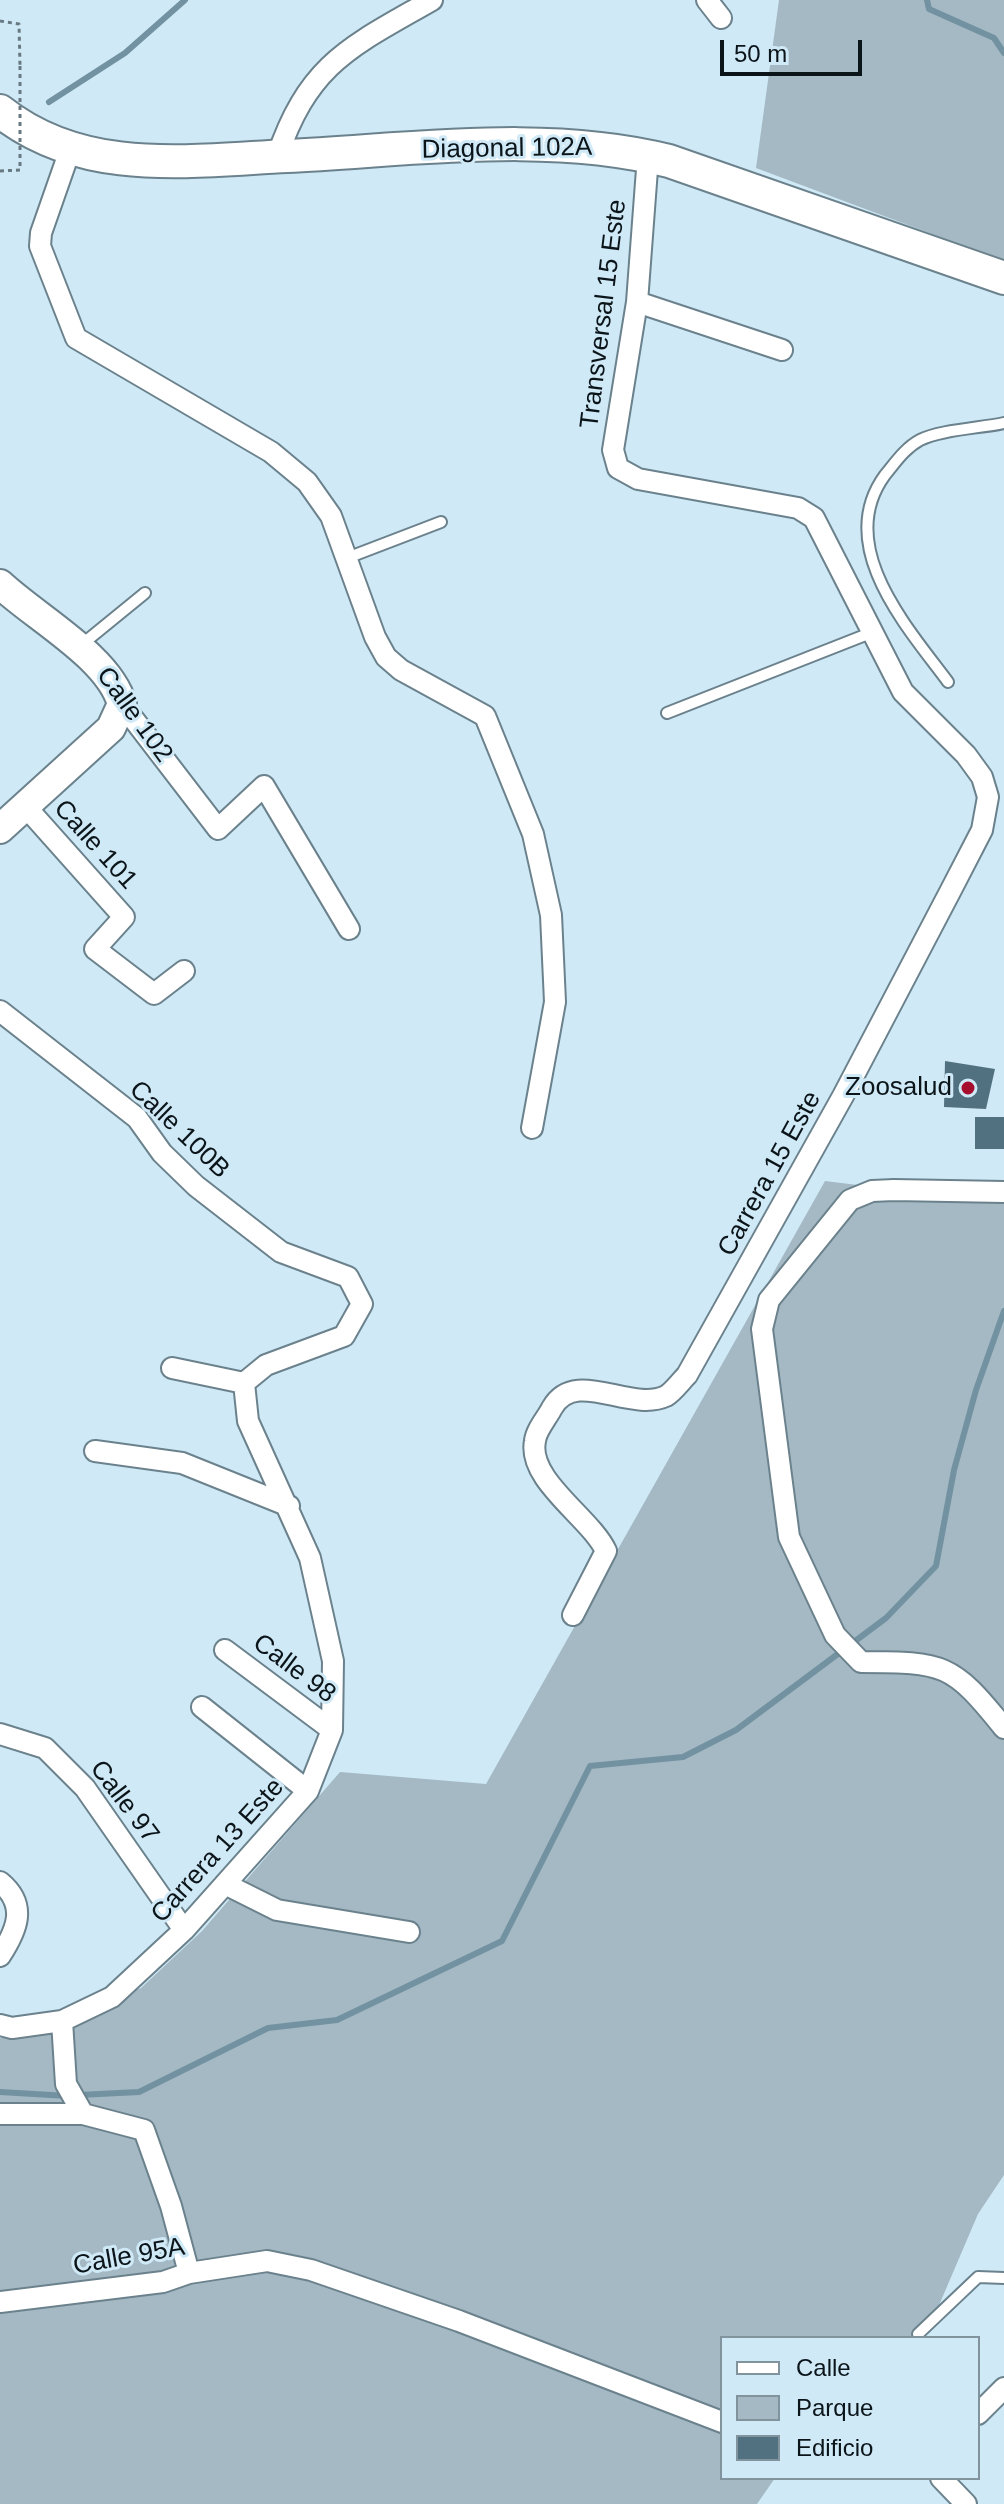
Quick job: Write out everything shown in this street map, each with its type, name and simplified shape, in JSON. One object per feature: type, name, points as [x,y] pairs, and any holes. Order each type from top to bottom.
[{"type":"main road","name":"Diagonal 102A","points":[[0,111],[38,137],[70,150],[139,162],[543,145],[606,148],[648,156],[1004,278]]},
{"type":"street","points":[[277,157],[289,120],[312,82],[330,62],[432,0]]},
{"type":"street","points":[[707,0],[721,18]]},
{"type":"street","points":[[70,150],[41,233],[40,246],[76,338],[271,452],[307,482],[331,516],[375,637],[386,657],[401,670],[485,716],[533,834],[551,915],[555,1002],[532,1128]]},
{"type":"street","name":"Transversal 15 Este","points":[[648,156],[637,302],[613,450],[618,468],[638,479],[798,508],[814,518],[903,692],[966,755],[982,777],[988,797]]},
{"type":"street","points":[[637,302],[782,350]]},
{"type":"street","name":"Calle 102","points":[[0,584],[109,676],[122,704],[218,829],[264,786],[349,929]]},
{"type":"street","points":[[0,829],[111,728],[122,704]]},
{"type":"street","name":"Carrera 15 Este","points":[[573,1615],[606,1551],[543,1475],[536,1458],[534,1440],[556,1401],[568,1392],[583,1390],[641,1401],[666,1396],[687,1375],[843,1096],[982,830],[988,797]]},
{"type":"street","name":"Calle 101","points":[[26,807],[124,917],[95,949],[154,994],[184,971]]},
{"type":"street","name":"Calle 100B","points":[[0,1011],[137,1118],[162,1153],[196,1186],[281,1252],[348,1277],[362,1304],[344,1336],[266,1365],[244,1383]]},
{"type":"street","points":[[1004,1192],[872,1191],[850,1200],[769,1300],[762,1329],[789,1537],[835,1635],[861,1662],[902,1662],[942,1668],[983,1699],[1004,1728]]},
{"type":"street","points":[[172,1368],[244,1383]]},
{"type":"street","name":"Carrera 13 Este","points":[[0,2025],[12,2028],[62,2021],[112,1997],[184,1930],[308,1791],[332,1730],[333,1661],[310,1558],[248,1421],[244,1383]]},
{"type":"street","points":[[95,1451],[182,1463],[289,1506]]},
{"type":"street","name":"Calle 98","points":[[225,1650],[332,1730]]},
{"type":"street","points":[[202,1707],[308,1791]]},
{"type":"street","name":"Calle 97","points":[[0,1734],[45,1748],[85,1788],[184,1930]]},
{"type":"street","points":[[0,1882],[10,1890],[19,1910],[14,1934],[0,1956]]},
{"type":"street","points":[[225,1884],[277,1910],[409,1932]]},
{"type":"street","points":[[62,2021],[66,2084],[83,2114]]},
{"type":"street","points":[[0,2114],[83,2114],[144,2130],[171,2206],[189,2273]]},
{"type":"street","name":"Calle 95A","points":[[0,2302],[163,2282],[189,2273],[267,2261],[311,2270],[459,2321],[720,2421]]},
{"type":"street","points":[[980,2412],[1004,2388]]},
{"type":"street","points":[[943,2480],[966,2504]]},
{"type":"lane","points":[[948,682],[898,614],[876,575],[870,545],[870,507],[880,483],[898,457],[920,440],[1004,423]]},
{"type":"lane","points":[[347,558],[441,522]]},
{"type":"lane","points":[[79,648],[145,593]]},
{"type":"lane","points":[[667,713],[873,632]]},
{"type":"lane","points":[[918,2334],[978,2277],[1004,2278]]},
{"type":"path","points":[[0,21],[19,24],[20,66],[20,170],[0,171]]},
{"type":"green space","points":[[779,0],[1004,0],[1004,261],[756,168]]},
{"type":"green space","points":[[825,1181],[1004,1203],[1004,2175],[978,2214],[926,2336],[720,2336],[720,2480],[774,2480],[757,2504],[0,2504],[0,2038],[38,2033],[141,1988],[202,1931],[340,1772],[486,1784]]},
{"type":"building","name":"Zoosalud","points":[[945,1061],[995,1069],[986,1109],[944,1107]]},
{"type":"building","points":[[975,1117],[1004,1117],[1004,1149],[975,1149]]},
{"type":"waterway","points":[[49,102],[125,53],[185,0]]},
{"type":"waterway","points":[[927,0],[929,9],[994,38],[1004,53]]},
{"type":"waterway","points":[[79,2095],[139,2092],[268,2028],[337,2020],[502,1941],[590,1766],[683,1757],[736,1730],[886,1618],[936,1566],[954,1470],[976,1390],[1004,1311]]},
{"type":"waterway","points":[[0,2092],[68,2096]]},
{"type":"place","name":"Zoosalud","points":[[968,1088]]}]
